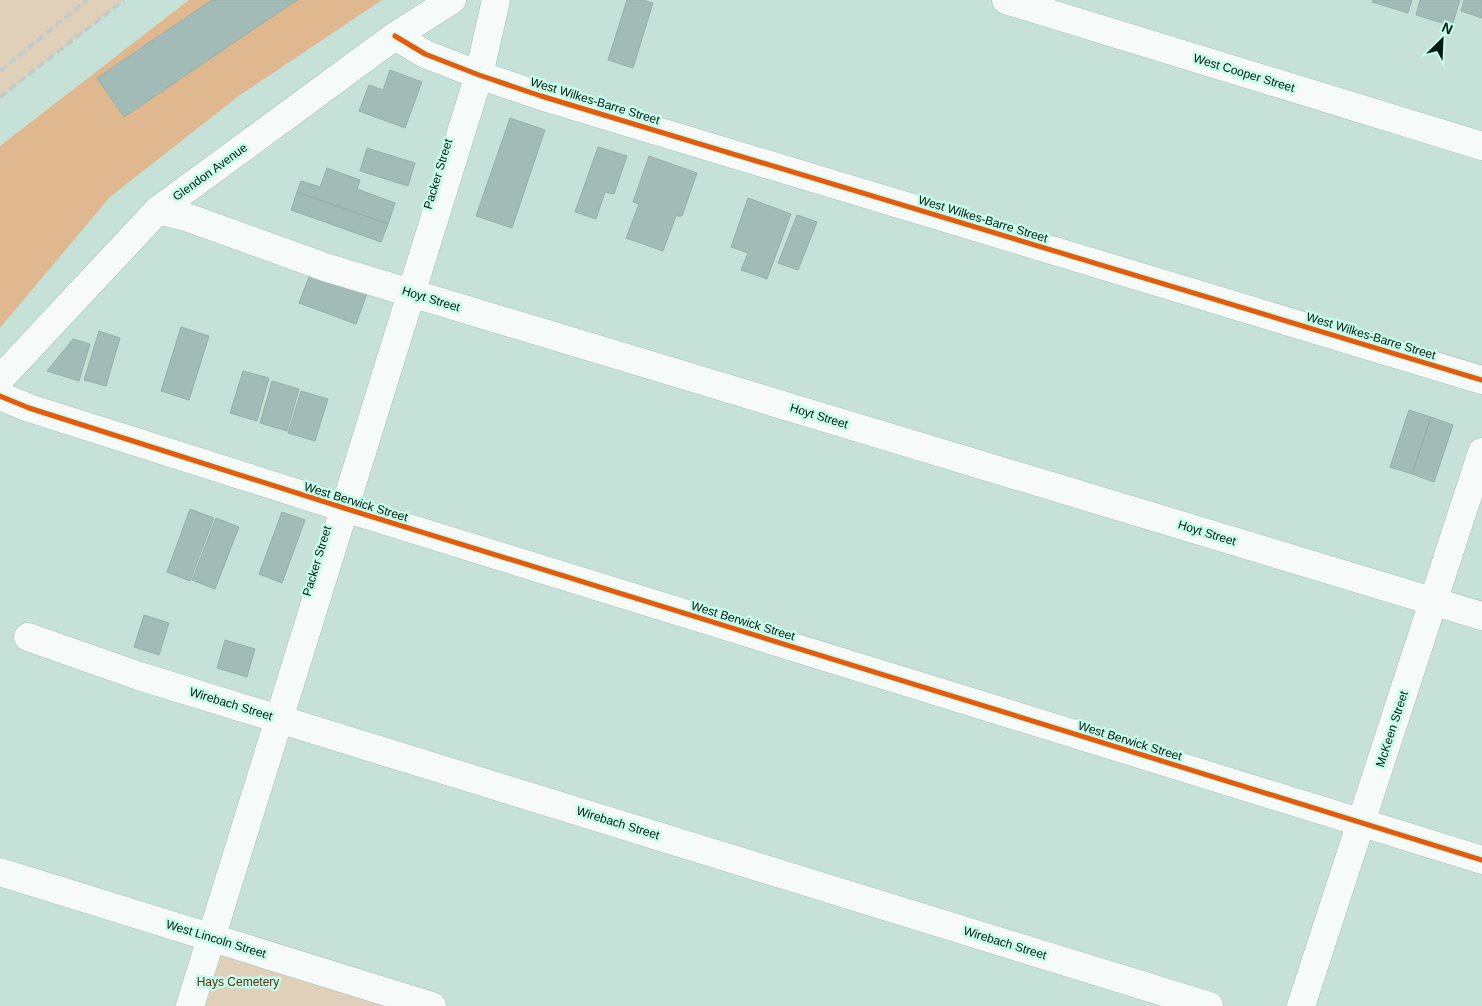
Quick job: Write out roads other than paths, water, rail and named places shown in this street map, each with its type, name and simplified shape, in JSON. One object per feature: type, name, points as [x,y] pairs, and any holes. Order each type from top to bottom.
[{"type":"street","name":"Glendon Avenue","points":[[0,379],[158,210],[395,36],[452,0]]},
{"type":"street","name":"Packer Street","points":[[190,1006],[479,75],[496,0]]},
{"type":"street","name":"West Cooper Street","points":[[1006,0],[1482,146]]},
{"type":"street","name":"West Wilkes-Barre Street","points":[[395,36],[426,54],[479,75],[541,96],[1482,380]]},
{"type":"street","name":"Hoyt Street","points":[[158,210],[189,218],[325,267],[1482,616]]},
{"type":"street","name":"West Berwick Street","points":[[0,396],[30,408],[344,508],[1482,860]]},
{"type":"street","name":"McKeen Street","points":[[1301,1006],[1482,452]]},
{"type":"street","name":"Wirebach Street","points":[[28,637],[139,676],[1209,1006]]},
{"type":"street","name":"West Lincoln Street","points":[[0,872],[432,1006]]},
{"type":"railway","points":[[0,71],[87,0]]},
{"type":"railway","points":[[0,97],[124,0]]},
{"type":"park label","name":"Hays Cemetery","points":[[238,982]]}]
